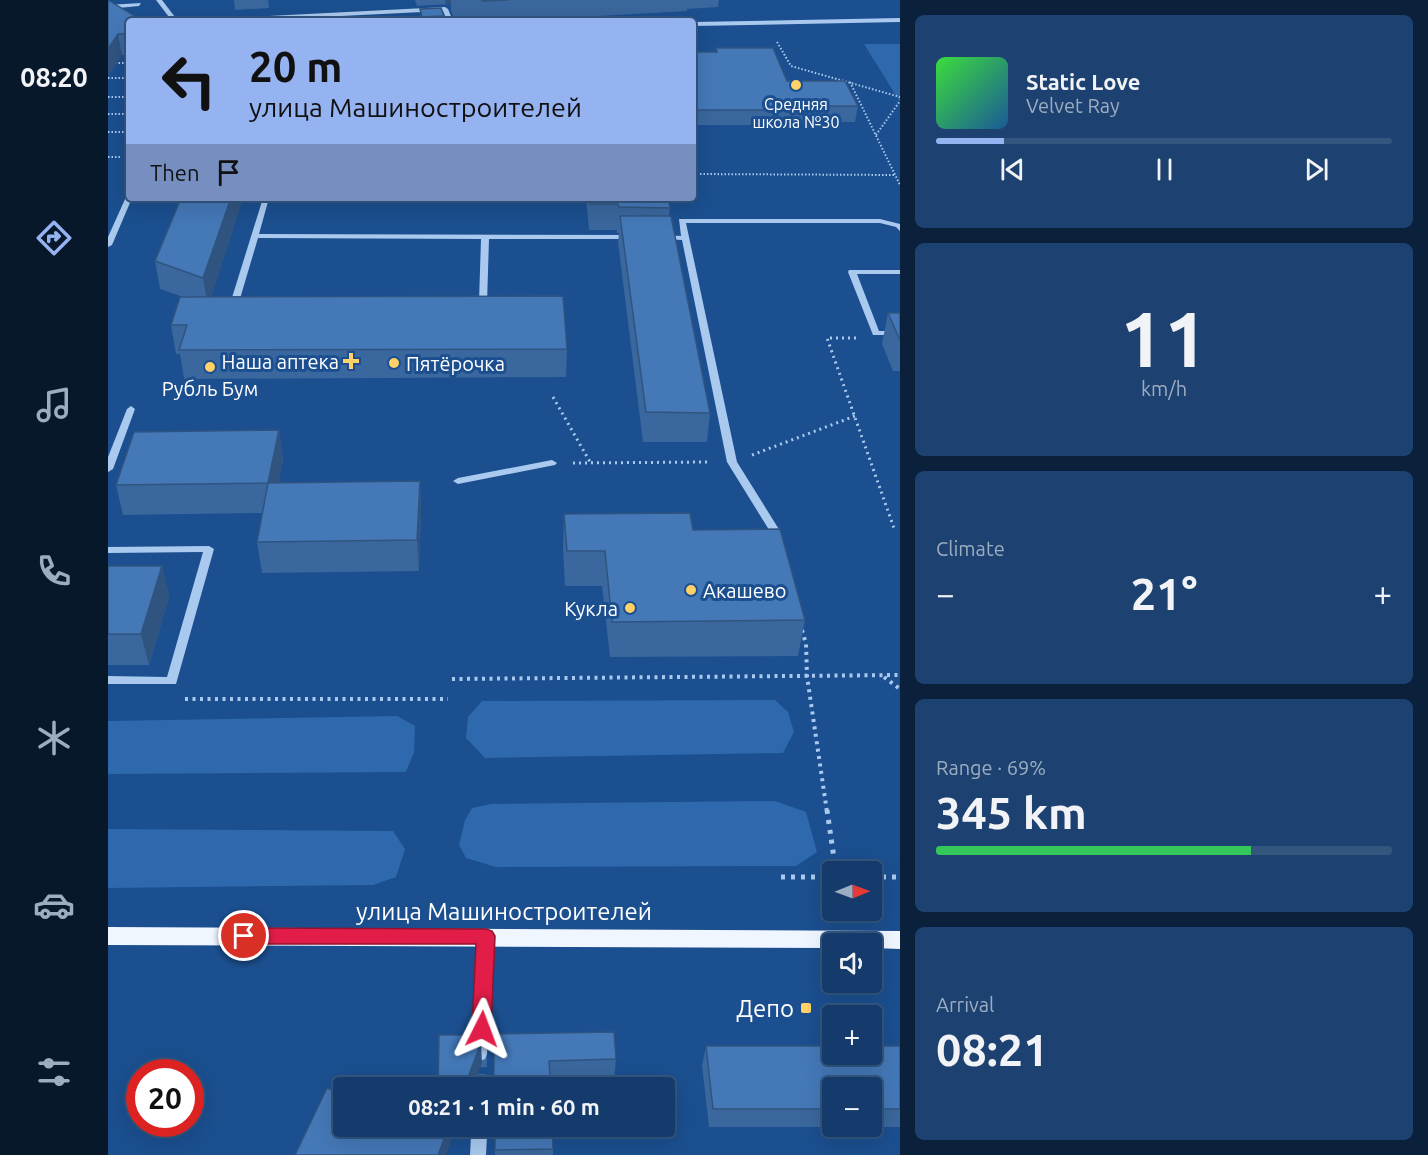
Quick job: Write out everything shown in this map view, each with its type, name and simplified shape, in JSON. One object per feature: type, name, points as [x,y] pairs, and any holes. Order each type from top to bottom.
[{"type":"main road","name":"улица Машиностроителей","points":[[108,936],[486,936],[900,940]]},
{"type":"street","points":[[159,0],[173,18]]},
{"type":"street","points":[[108,7],[139,4]]},
{"type":"street","points":[[264,18],[445,9],[454,6]]},
{"type":"street","points":[[445,9],[449,18]]},
{"type":"street","points":[[395,11],[397,18]]},
{"type":"street","points":[[696,24],[900,20]]},
{"type":"street","points":[[109,241],[127,201]]},
{"type":"street","points":[[246,304],[234,304],[265,201]]},
{"type":"street","points":[[775,531],[732,462],[682,221],[880,221],[899,226],[900,229]]},
{"type":"street","points":[[254,236],[638,237]]},
{"type":"street","points":[[471,304],[483,304],[485,237]]},
{"type":"street","points":[[650,237],[686,238]]},
{"type":"street","points":[[900,272],[852,272],[876,333],[900,333]]},
{"type":"street","points":[[108,469],[131,409]]},
{"type":"street","points":[[458,481],[552,463]]},
{"type":"street","points":[[108,550],[208,549],[172,681],[108,680]]},
{"type":"street","points":[[480,1054],[486,936]]},
{"type":"street","points":[[478,1155],[479,1137]]},
{"type":"path","points":[[782,52],[791,66],[900,97]]},
{"type":"path","points":[[108,63],[126,63]]},
{"type":"path","points":[[108,78],[126,78]]},
{"type":"path","points":[[850,82],[900,185]]},
{"type":"path","points":[[108,97],[126,97]]},
{"type":"path","points":[[876,135],[900,102]]},
{"type":"path","points":[[108,114],[126,114]]},
{"type":"path","points":[[108,132],[126,132]]},
{"type":"path","points":[[108,157],[120,157]]},
{"type":"path","points":[[696,174],[895,175]]},
{"type":"path","points":[[858,338],[827,338],[895,531]]},
{"type":"path","points":[[553,397],[591,463]]},
{"type":"path","points":[[800,622],[806,644],[807,676],[834,861]]},
{"type":"path","points":[[452,679],[900,675]]},
{"type":"path","points":[[882,676],[900,689]]},
{"type":"path","points":[[180,699],[448,699]]},
{"type":"path","points":[[781,877],[822,877]]},
{"type":"path","points":[[882,877],[900,877]]},
{"type":"shaded area","points":[[864,44],[900,44],[900,102]]},
{"type":"shaded area","points":[[775,700],[788,712],[794,732],[783,753],[485,758],[466,738],[468,717],[482,701]]},
{"type":"shaded area","points":[[397,716],[415,726],[414,752],[406,772],[108,774],[108,721]]},
{"type":"shaded area","points":[[775,801],[806,812],[817,852],[796,866],[496,867],[466,858],[459,845],[465,820],[472,808],[491,804]]},
{"type":"shaded area","points":[[108,829],[393,831],[405,849],[396,877],[373,885],[108,888]]},
{"type":"building","points":[[108,0],[138,18],[126,18],[126,34],[118,34],[108,49]]},
{"type":"building","points":[[441,8],[444,16],[422,17],[420,9]]},
{"type":"building","points":[[716,48],[773,48],[787,81],[845,81],[858,106],[778,106],[780,110],[696,110],[696,52],[717,52]]},
{"type":"building","points":[[180,201],[230,201],[203,278],[155,261]]},
{"type":"building","points":[[590,201],[669,201],[670,208],[619,207],[618,204],[590,204]]},
{"type":"building","points":[[620,216],[671,216],[710,413],[646,412]]},
{"type":"building","points":[[563,296],[567,349],[179,350],[187,325],[171,325],[180,297]]},
{"type":"building","points":[[888,313],[900,313],[900,340]]},
{"type":"building","points":[[279,430],[268,483],[116,485],[134,432]]},
{"type":"building","points":[[420,481],[417,540],[257,542],[268,483]]},
{"type":"building","points":[[690,513],[693,530],[780,529],[805,620],[612,622],[605,551],[567,551],[564,514]]},
{"type":"building","points":[[108,566],[162,566],[141,634],[108,634]]},
{"type":"building","points":[[614,1032],[616,1059],[549,1061],[550,1077],[494,1077],[494,1034]]},
{"type":"building","points":[[439,1035],[470,1035],[474,1042],[481,1043],[468,1077],[438,1077]]},
{"type":"building","points":[[706,1046],[822,1046],[822,1065],[882,1065],[882,1046],[900,1046],[900,1109],[882,1109],[882,1077],[822,1077],[822,1109],[713,1109]]},
{"type":"building","points":[[327,1088],[333,1090],[333,1137],[445,1137],[438,1155],[295,1155]]},
{"type":"building","points":[[495,1137],[552,1137],[553,1149],[495,1150]]},
{"type":"tunnel","points":[[479,1077],[480,1055]]},
{"type":"place","name":"Средняя школа №30","points":[[796,85]]},
{"type":"place","name":"Наша аптека","points":[[351,361]]},
{"type":"place","name":"Пятёрочка","points":[[394,363]]},
{"type":"place","name":"Рубль Бум","points":[[210,367]]},
{"type":"place","name":"Акашево","points":[[691,590]]},
{"type":"place","name":"Кукла","points":[[630,608]]},
{"type":"place","name":"Депо","points":[[806,1008]]},
{"type":"route","points":[[244,936],[486,936],[482,1029]]}]
